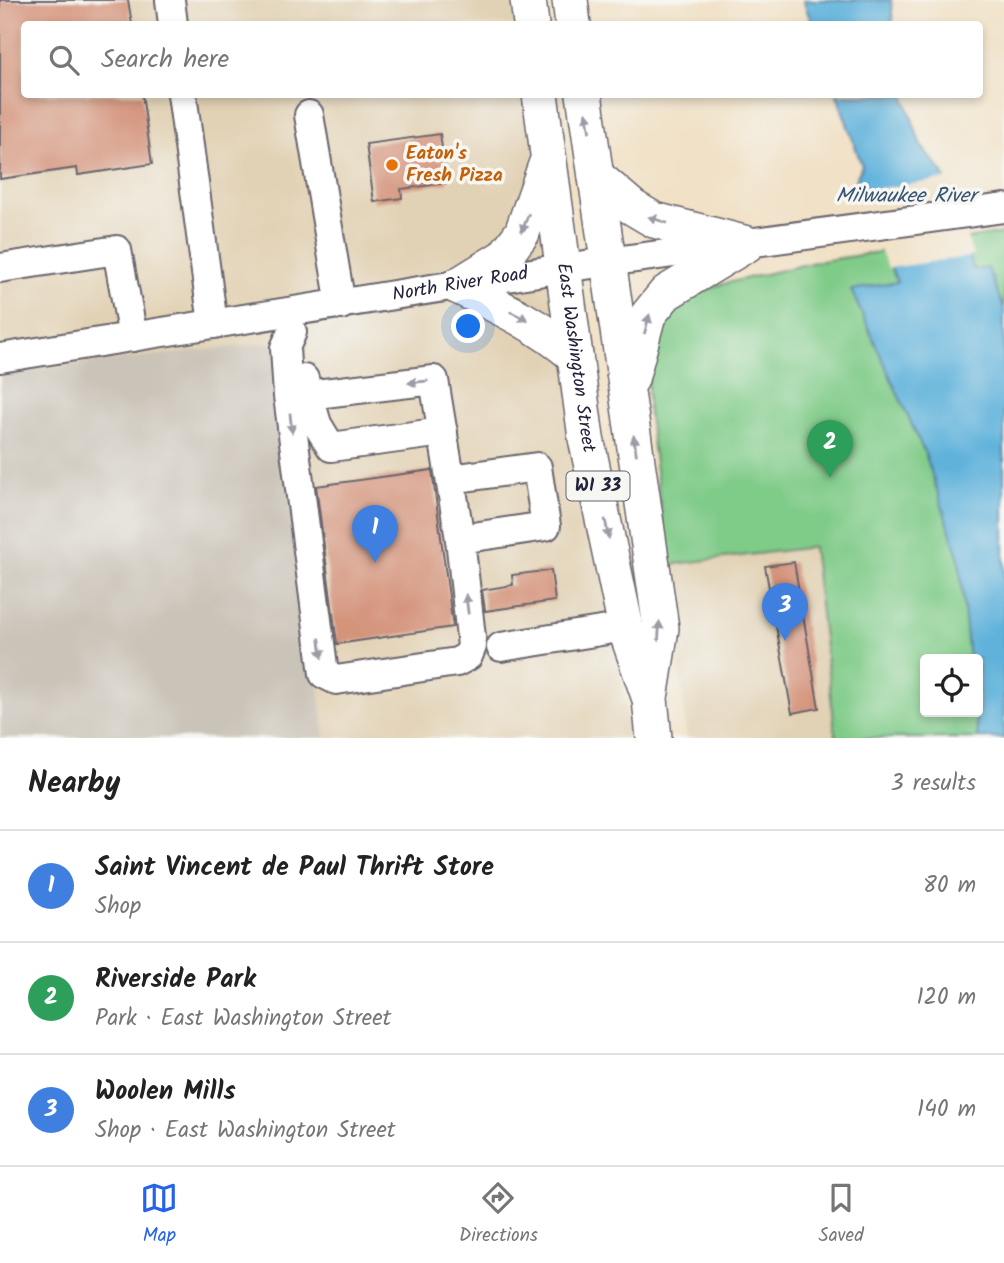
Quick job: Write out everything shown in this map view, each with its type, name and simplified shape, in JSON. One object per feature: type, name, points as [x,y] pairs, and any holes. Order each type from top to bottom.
[{"type":"main road","points":[[528,0],[531,21]]},
{"type":"main road","points":[[570,0],[573,21]]},
{"type":"main road","name":"East Washington Street","points":[[541,98],[586,438],[626,627],[650,699],[654,738]]},
{"type":"main road","name":"East Washington Street","points":[[585,98],[661,628],[650,699]]},
{"type":"main road","points":[[457,286],[504,257],[522,233],[549,159]]},
{"type":"main road","points":[[596,176],[632,207],[654,220],[747,244]]},
{"type":"main road","points":[[627,389],[641,348],[648,315],[653,308],[666,293],[747,244]]},
{"type":"main road","points":[[457,286],[526,319],[549,333],[575,356]]},
{"type":"street","points":[[170,0],[173,21]]},
{"type":"street","points":[[184,98],[214,324]]},
{"type":"street","points":[[309,115],[341,305]]},
{"type":"street","name":"North River Road","points":[[0,358],[214,324],[291,322],[341,305],[563,268],[993,210]]},
{"type":"street","points":[[0,268],[117,250],[133,337]]},
{"type":"street","points":[[291,322],[303,356],[307,395],[317,424],[331,447],[443,432]]},
{"type":"street","points":[[291,322],[285,348],[292,427],[324,674],[329,679],[457,662],[468,656],[472,646],[460,539],[434,380],[307,395]]},
{"type":"street","points":[[451,479],[537,467],[546,526],[460,539]]},
{"type":"street","points":[[501,647],[626,627]]},
{"type":"shaded area","points":[[0,0],[518,0],[522,21],[21,21],[21,98],[532,98],[630,738],[0,738]]},
{"type":"shaded area","points":[[278,342],[325,738],[0,738],[0,373]]},
{"type":"shaded area","points":[[813,547],[836,738],[687,738],[668,565]]},
{"type":"green space","points":[[1004,233],[1004,738],[836,738],[813,547],[668,565],[648,409],[648,369],[656,329],[682,299],[723,284],[815,262]]},
{"type":"water","points":[[803,0],[891,0],[893,21],[811,21]]},
{"type":"water","name":"Milwaukee River","points":[[838,98],[905,98],[921,146],[943,173],[974,270],[988,268],[1004,309],[1004,738],[978,738],[976,717],[983,717],[983,654],[968,654],[959,559],[926,456],[851,290],[897,282],[855,181],[862,166]]},
{"type":"pier","points":[[948,179],[973,256],[888,268],[855,192]]},
{"type":"building","points":[[0,0],[128,0],[132,21],[21,21],[21,98],[143,98],[152,164],[78,175],[77,168],[0,179]]},
{"type":"building","points":[[440,134],[447,183],[401,189],[402,198],[374,202],[366,144]]},
{"type":"building","points":[[432,470],[453,627],[337,644],[316,486]]},
{"type":"building","points":[[794,562],[819,708],[792,713],[765,566]]},
{"type":"building","points":[[551,570],[555,601],[485,611],[482,590],[513,585],[512,575]]},
{"type":"place","name":"Eaton's Fresh Pizza","points":[[392,165]]},
{"type":"place","name":"Riverside Park","points":[[830,478]]},
{"type":"place","name":"Saint Vincent de Paul Thrift Store","points":[[375,563]]},
{"type":"place","name":"Woolen Mills","points":[[785,641]]}]
